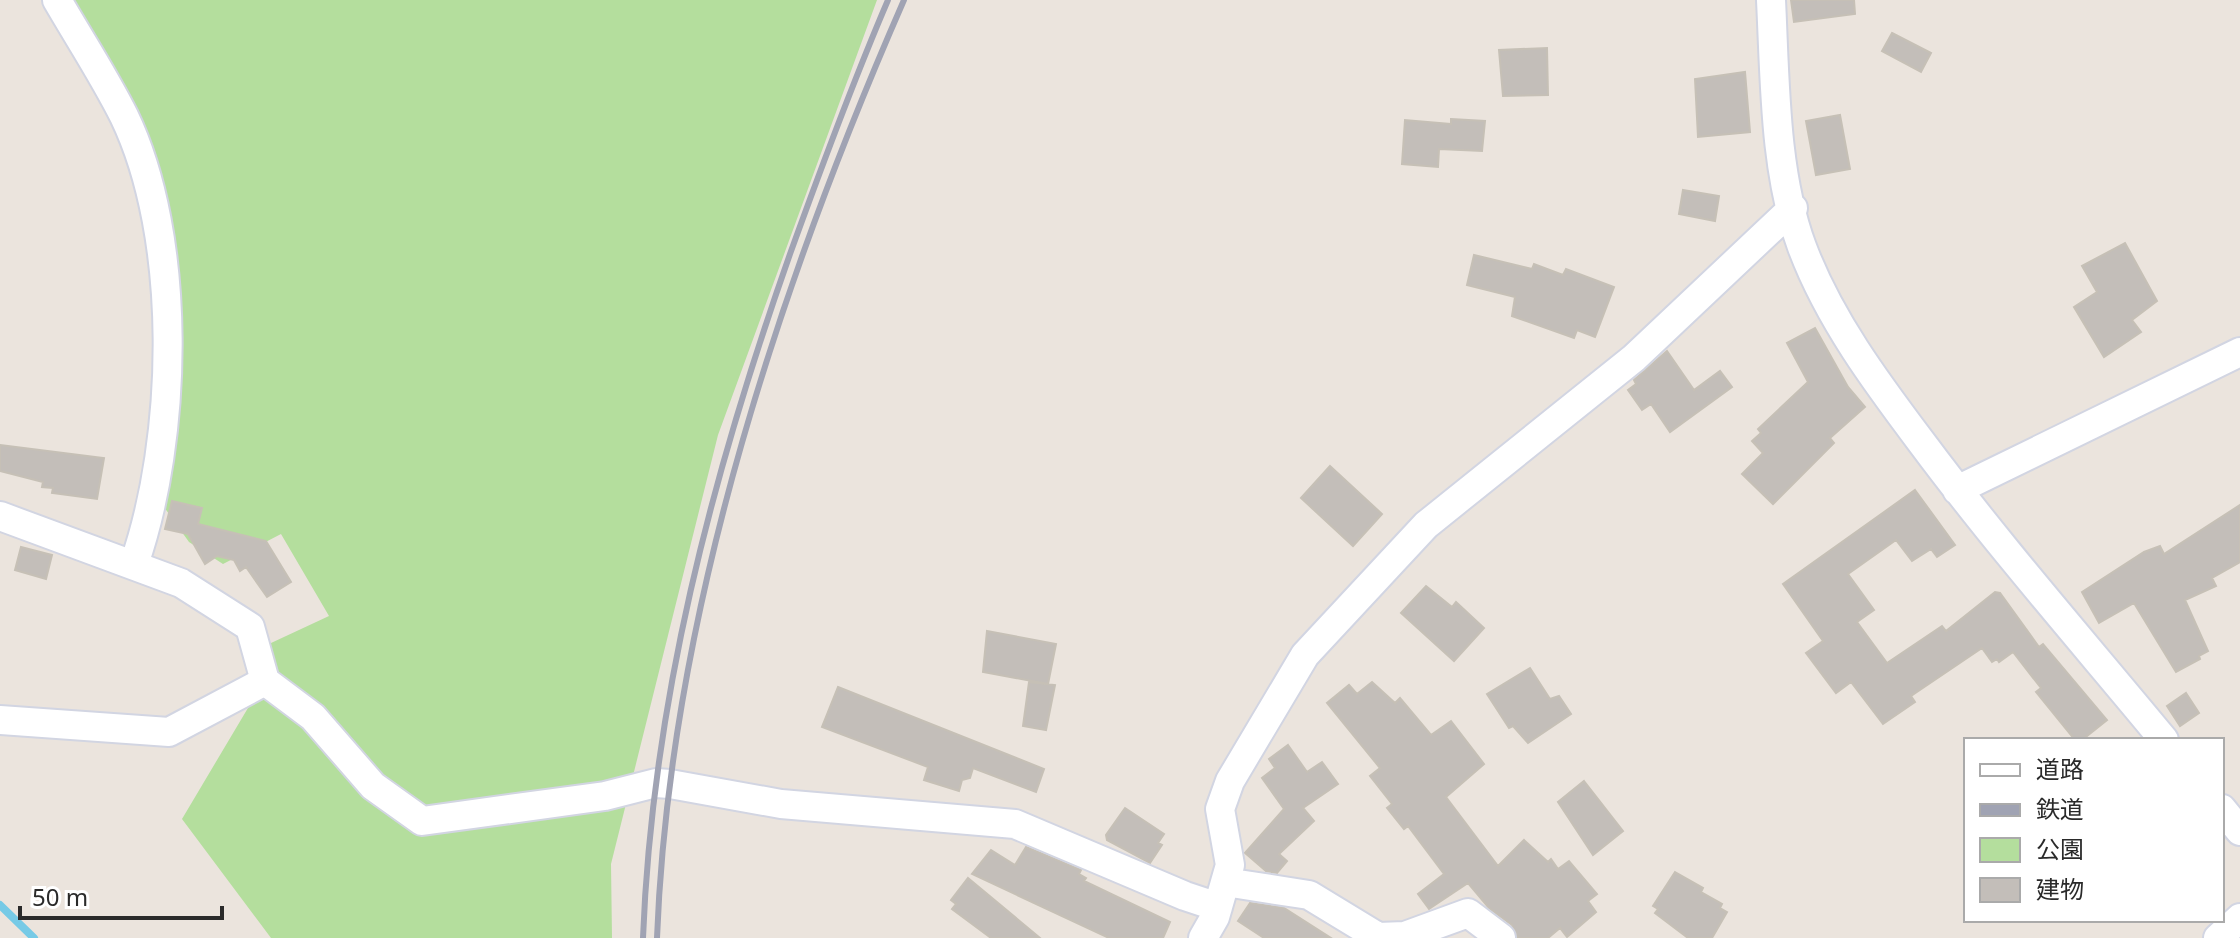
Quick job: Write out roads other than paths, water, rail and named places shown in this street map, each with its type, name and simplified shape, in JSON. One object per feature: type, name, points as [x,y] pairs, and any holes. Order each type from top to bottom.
[{"type":"street","points":[[57,0],[125,118],[160,225],[167,370],[162,454],[148,524],[134,564]]},
{"type":"street","points":[[1771,0],[1779,143],[1801,245],[1831,308],[1870,374],[1957,490],[2162,738]]},
{"type":"street","points":[[1203,938],[1222,894],[1230,865],[1220,809],[1230,781],[1305,655],[1426,525],[1634,358],[1793,208]]},
{"type":"street","points":[[1957,490],[2240,352]]},
{"type":"street","points":[[0,516],[181,583],[250,627],[265,681],[306,710],[373,786],[422,821],[605,796],[656,783],[670,784],[781,804],[1015,824],[1185,896],[1309,895],[1378,937],[1405,936],[1468,913],[1501,938]]},
{"type":"street","points":[[0,720],[169,732],[265,681]]},
{"type":"street","points":[[2224,812],[2240,831]]},
{"type":"street","points":[[2218,938],[2240,918]]},
{"type":"waterway","points":[[0,905],[34,938]]},
{"type":"railway","points":[[643,938],[659,763],[673,677],[712,506],[735,421],[790,254],[888,0]]},
{"type":"railway","points":[[657,938],[666,819],[683,699],[707,578],[738,458],[814,224],[904,0]]}]
